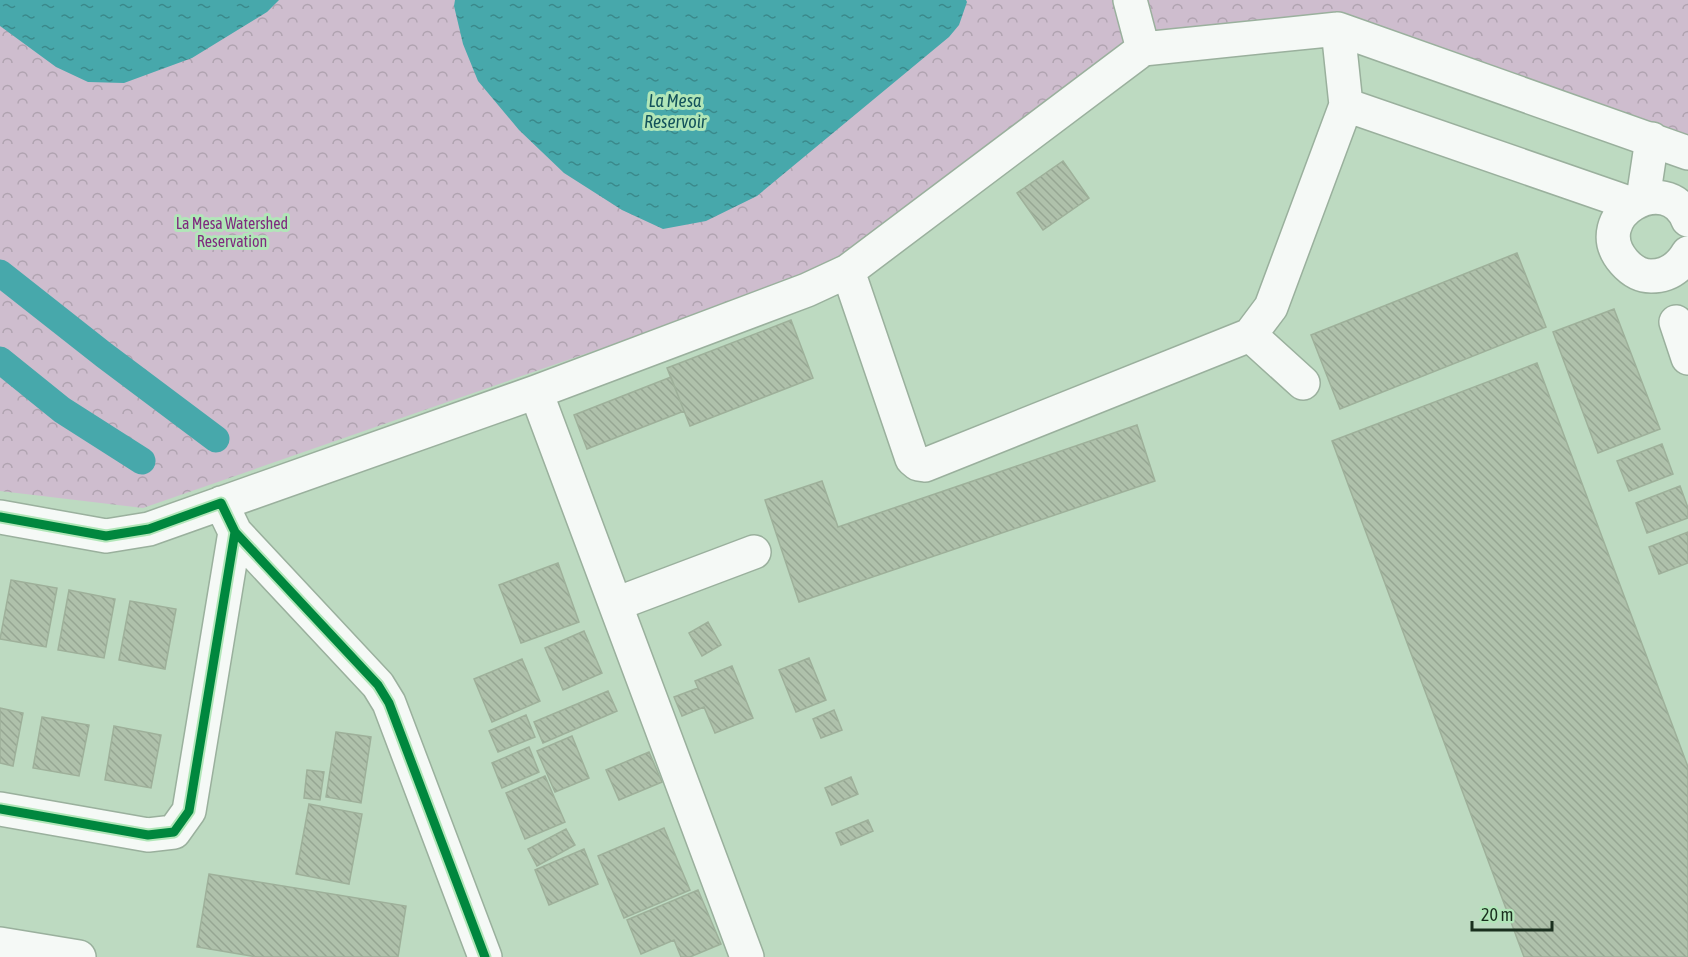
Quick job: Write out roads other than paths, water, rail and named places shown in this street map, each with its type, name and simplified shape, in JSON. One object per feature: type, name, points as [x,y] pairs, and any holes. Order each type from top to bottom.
[{"type":"street","points":[[1130,0],[1143,49]]},
{"type":"street","points":[[848,271],[912,459],[918,464],[925,465],[1250,335],[1271,307],[1346,105],[1338,29]]},
{"type":"street","points":[[0,517],[106,536],[149,529],[536,392],[807,290],[848,271],[1143,49],[1338,29],[1688,153]]},
{"type":"street","points":[[1346,105],[1638,201]]},
{"type":"street","points":[[1638,201],[1652,139]]},
{"type":"street","points":[[1688,220],[1678,207],[1668,200],[1655,198],[1638,201],[1623,212],[1614,234],[1615,247],[1620,258],[1638,274],[1663,275],[1678,266],[1688,253]]},
{"type":"street","points":[[1676,322],[1688,358]]},
{"type":"street","points":[[1250,335],[1303,383]]},
{"type":"street","points":[[536,392],[747,957]]},
{"type":"street","points":[[221,503],[235,532],[378,685],[390,704],[485,957]]},
{"type":"street","points":[[0,809],[148,835],[174,832],[189,811],[235,532]]},
{"type":"street","points":[[616,604],[754,552]]},
{"type":"street","points":[[0,944],[79,957]]},
{"type":"water","points":[[0,0],[279,0],[267,12],[192,58],[124,83],[88,82],[56,67],[0,26]]},
{"type":"water","name":"La Mesa Reservoir","points":[[455,0],[966,0],[967,2],[959,25],[949,37],[757,196],[706,221],[663,229],[622,210],[564,173],[519,130],[478,81],[463,44],[454,6]]},
{"type":"waterway","points":[[0,273],[216,439]]},
{"type":"waterway","points":[[0,360],[62,410],[142,461]]},
{"type":"park label","name":"La Mesa Watershed Reservation","points":[[232,232]]}]
